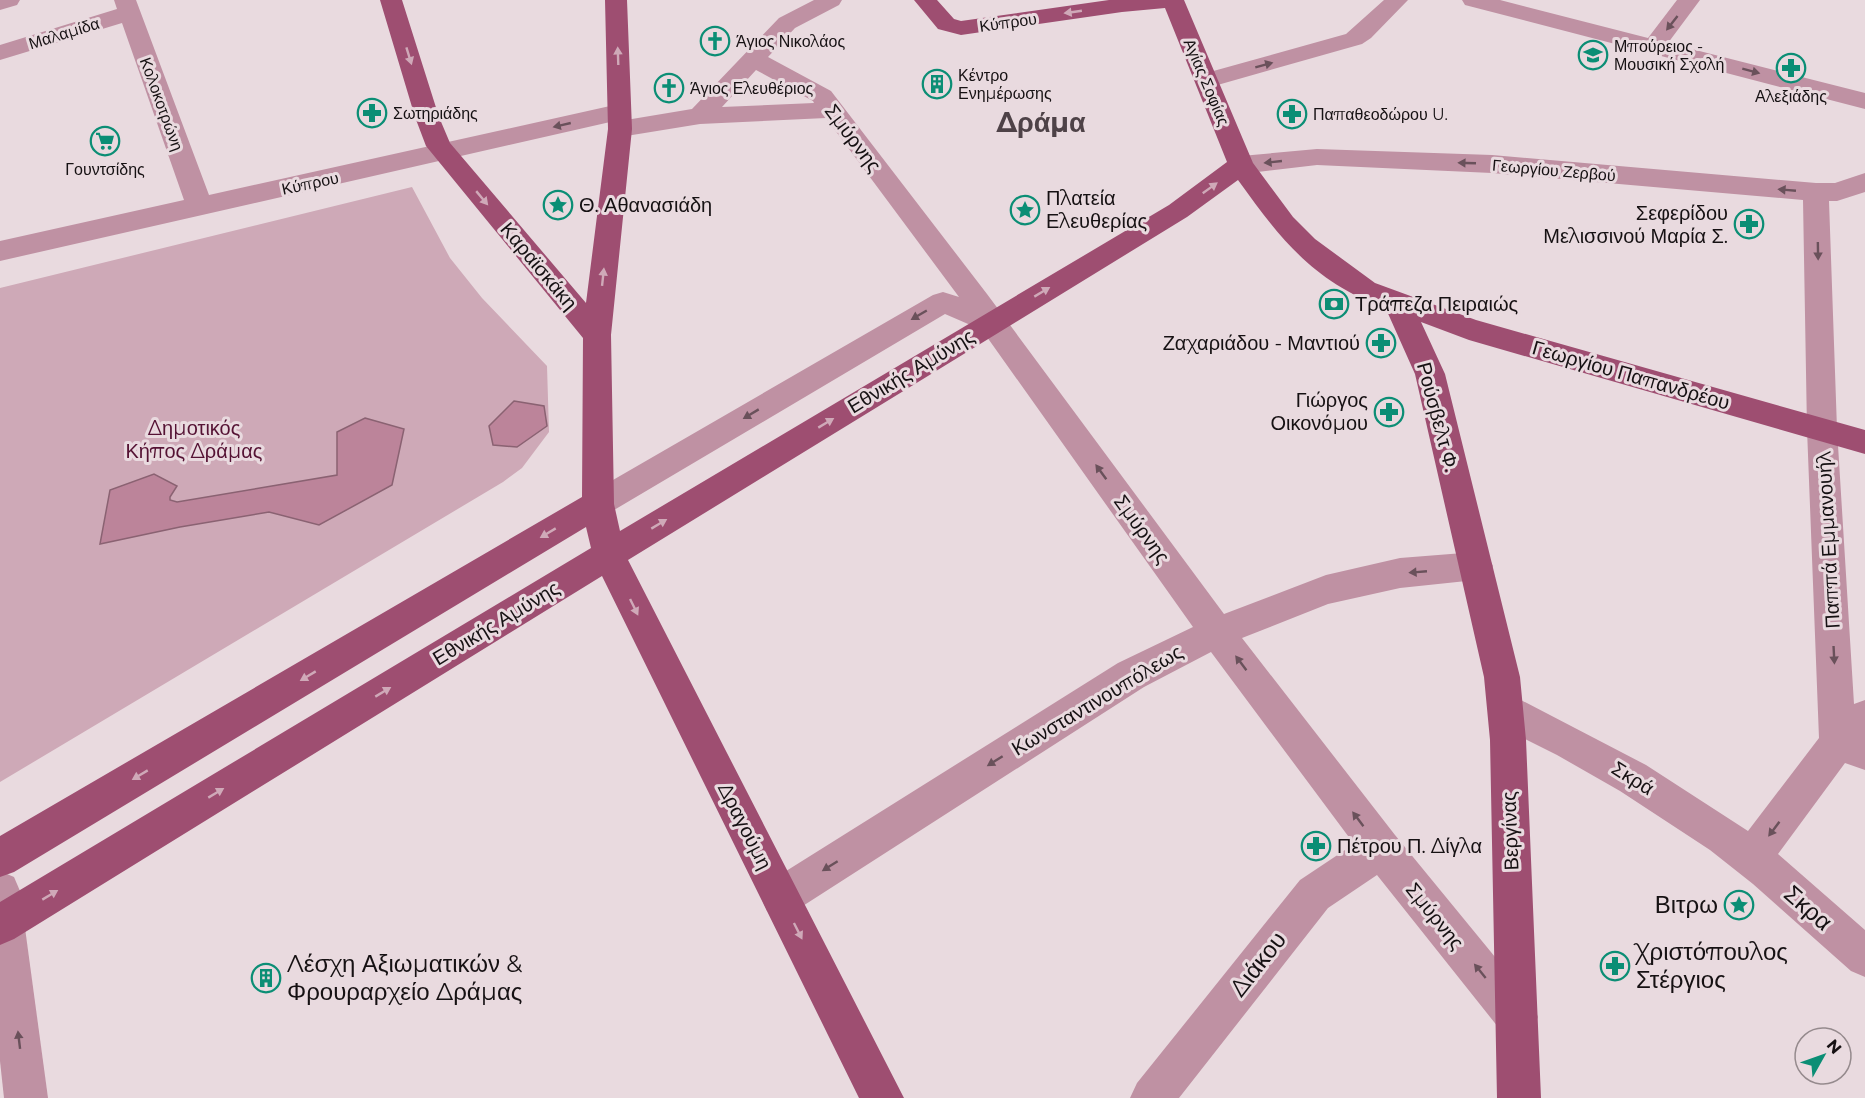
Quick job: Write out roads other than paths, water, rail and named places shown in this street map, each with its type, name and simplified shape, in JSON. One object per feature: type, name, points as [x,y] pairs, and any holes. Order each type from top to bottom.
[{"type":"main road","name":"Καραϊσκάκη","points":[[391,0],[436,141],[597,335]]},
{"type":"main road","points":[[609,554],[598,504],[597,335],[620,120],[616,0]]},
{"type":"main road","name":"Κύπρου","points":[[925,0],[951,27],[970,27],[1122,5],[1172,1]]},
{"type":"main road","name":"Αγίας Σοφίας","points":[[1172,1],[1241,165]]},
{"type":"main road","points":[[1241,165],[1284,224],[1305,246],[1365,290],[1398,304]]},
{"type":"main road","name":"Εθνικής Αμύνης","points":[[1,913],[609,554],[1178,211],[1241,165]]},
{"type":"main road","name":"Γεωργίου Παπανδρέου","points":[[1398,304],[1469,329],[1865,442]]},
{"type":"main road","name":"Ρούσβελτ Φ.","points":[[1398,304],[1430,374],[1476,566]]},
{"type":"main road","name":"Εθνικής Αμύνης","points":[[0,858],[598,504]]},
{"type":"main road","name":"Δραγούμη","points":[[609,554],[882,1098]]},
{"type":"main road","name":"Βεργίνας","points":[[1476,566],[1502,677],[1506,711],[1519,1098]]},
{"type":"street","points":[[0,3],[9,0]]},
{"type":"street","points":[[1207,80],[1353,39],[1363,33],[1397,0]]},
{"type":"street","points":[[1473,0],[1865,101]]},
{"type":"street","points":[[1654,46],[1689,0]]},
{"type":"street","points":[[700,116],[787,23],[826,1]]},
{"type":"street","name":"Μαλαμίδα","points":[[0,53],[127,6]]},
{"type":"street","name":"Κολοκοτρώνη","points":[[127,6],[201,207]]},
{"type":"street","name":"Σμύρνης","points":[[754,59],[822,96],[991,322],[1217,632],[1381,849],[1517,1017]]},
{"type":"street","name":"Κύπρου","points":[[0,251],[444,153],[620,120],[832,110]]},
{"type":"street","name":"Γεωργίου Ζερβού","points":[[1241,165],[1317,157],[1492,164],[1816,192],[1837,192],[1865,182]]},
{"type":"street","name":"Παππά Εμμανουήλ","points":[[1816,192],[1822,429],[1852,747]]},
{"type":"street","name":"Εθνικής Αμύνης","points":[[598,504],[943,302],[991,322]]},
{"type":"street","name":"Κωνσταντινουπόλεως","points":[[781,897],[1131,675],[1217,632],[1326,590],[1400,573],[1476,566]]},
{"type":"street","name":"Σκρά","points":[[1506,711],[1562,737],[1632,776],[1752,858]]},
{"type":"street","points":[[1752,858],[1852,747],[1865,717]]},
{"type":"street","name":"Διάκου","points":[[1152,1098],[1314,894],[1381,849]]},
{"type":"street","name":"Σκρα","points":[[1752,858],[1865,957]]},
{"type":"street","points":[[1,913],[26,1098]]},
{"type":"place","name":"Άγιος Νικολάος","points":[[715,41]]},
{"type":"place","name":"Μπούρειος - Μουσική Σχολή","points":[[1593,55]]},
{"type":"place","name":"Αλεξιάδης","points":[[1791,68]]},
{"type":"place","name":"Κέντρο Ενημέρωσης","points":[[937,84]]},
{"type":"place","name":"Άγιος Ελευθέριος","points":[[669,88]]},
{"type":"place","name":"Σωτηριάδης","points":[[372,113]]},
{"type":"place","name":"Παπαθεοδώρου U.","points":[[1292,114]]},
{"type":"place","name":"Γουντσίδης","points":[[105,141]]},
{"type":"place","name":"Θ. Αθανασιάδη","points":[[558,205]]},
{"type":"place","name":"Πλατεία Ελευθερίας","points":[[1025,210]]},
{"type":"place","name":"Σεφερίδου Μελισσινού Μαρία Σ.","points":[[1749,224]]},
{"type":"place","name":"Τράπεζα Πειραιώς","points":[[1334,304]]},
{"type":"place","name":"Ζαχαριάδου - Μαντιού","points":[[1381,343]]},
{"type":"place","name":"Γιώργος Οικονόμου","points":[[1389,412]]},
{"type":"place","name":"Πέτρου Π. Δίγλα","points":[[1316,846]]},
{"type":"place","name":"Βιτρω","points":[[1739,905]]},
{"type":"place","name":"Χριστόπουλος Στέργιος","points":[[1615,966]]},
{"type":"place","name":"Λέσχη Αξιωματικών & Φρουραρχείο Δράμας","points":[[266,978]]},
{"type":"district","name":"Δράμα","points":[[1041,123]]},
{"type":"park label","name":"Δημοτικός Κήπος Δράμας","points":[[194,440]]}]
